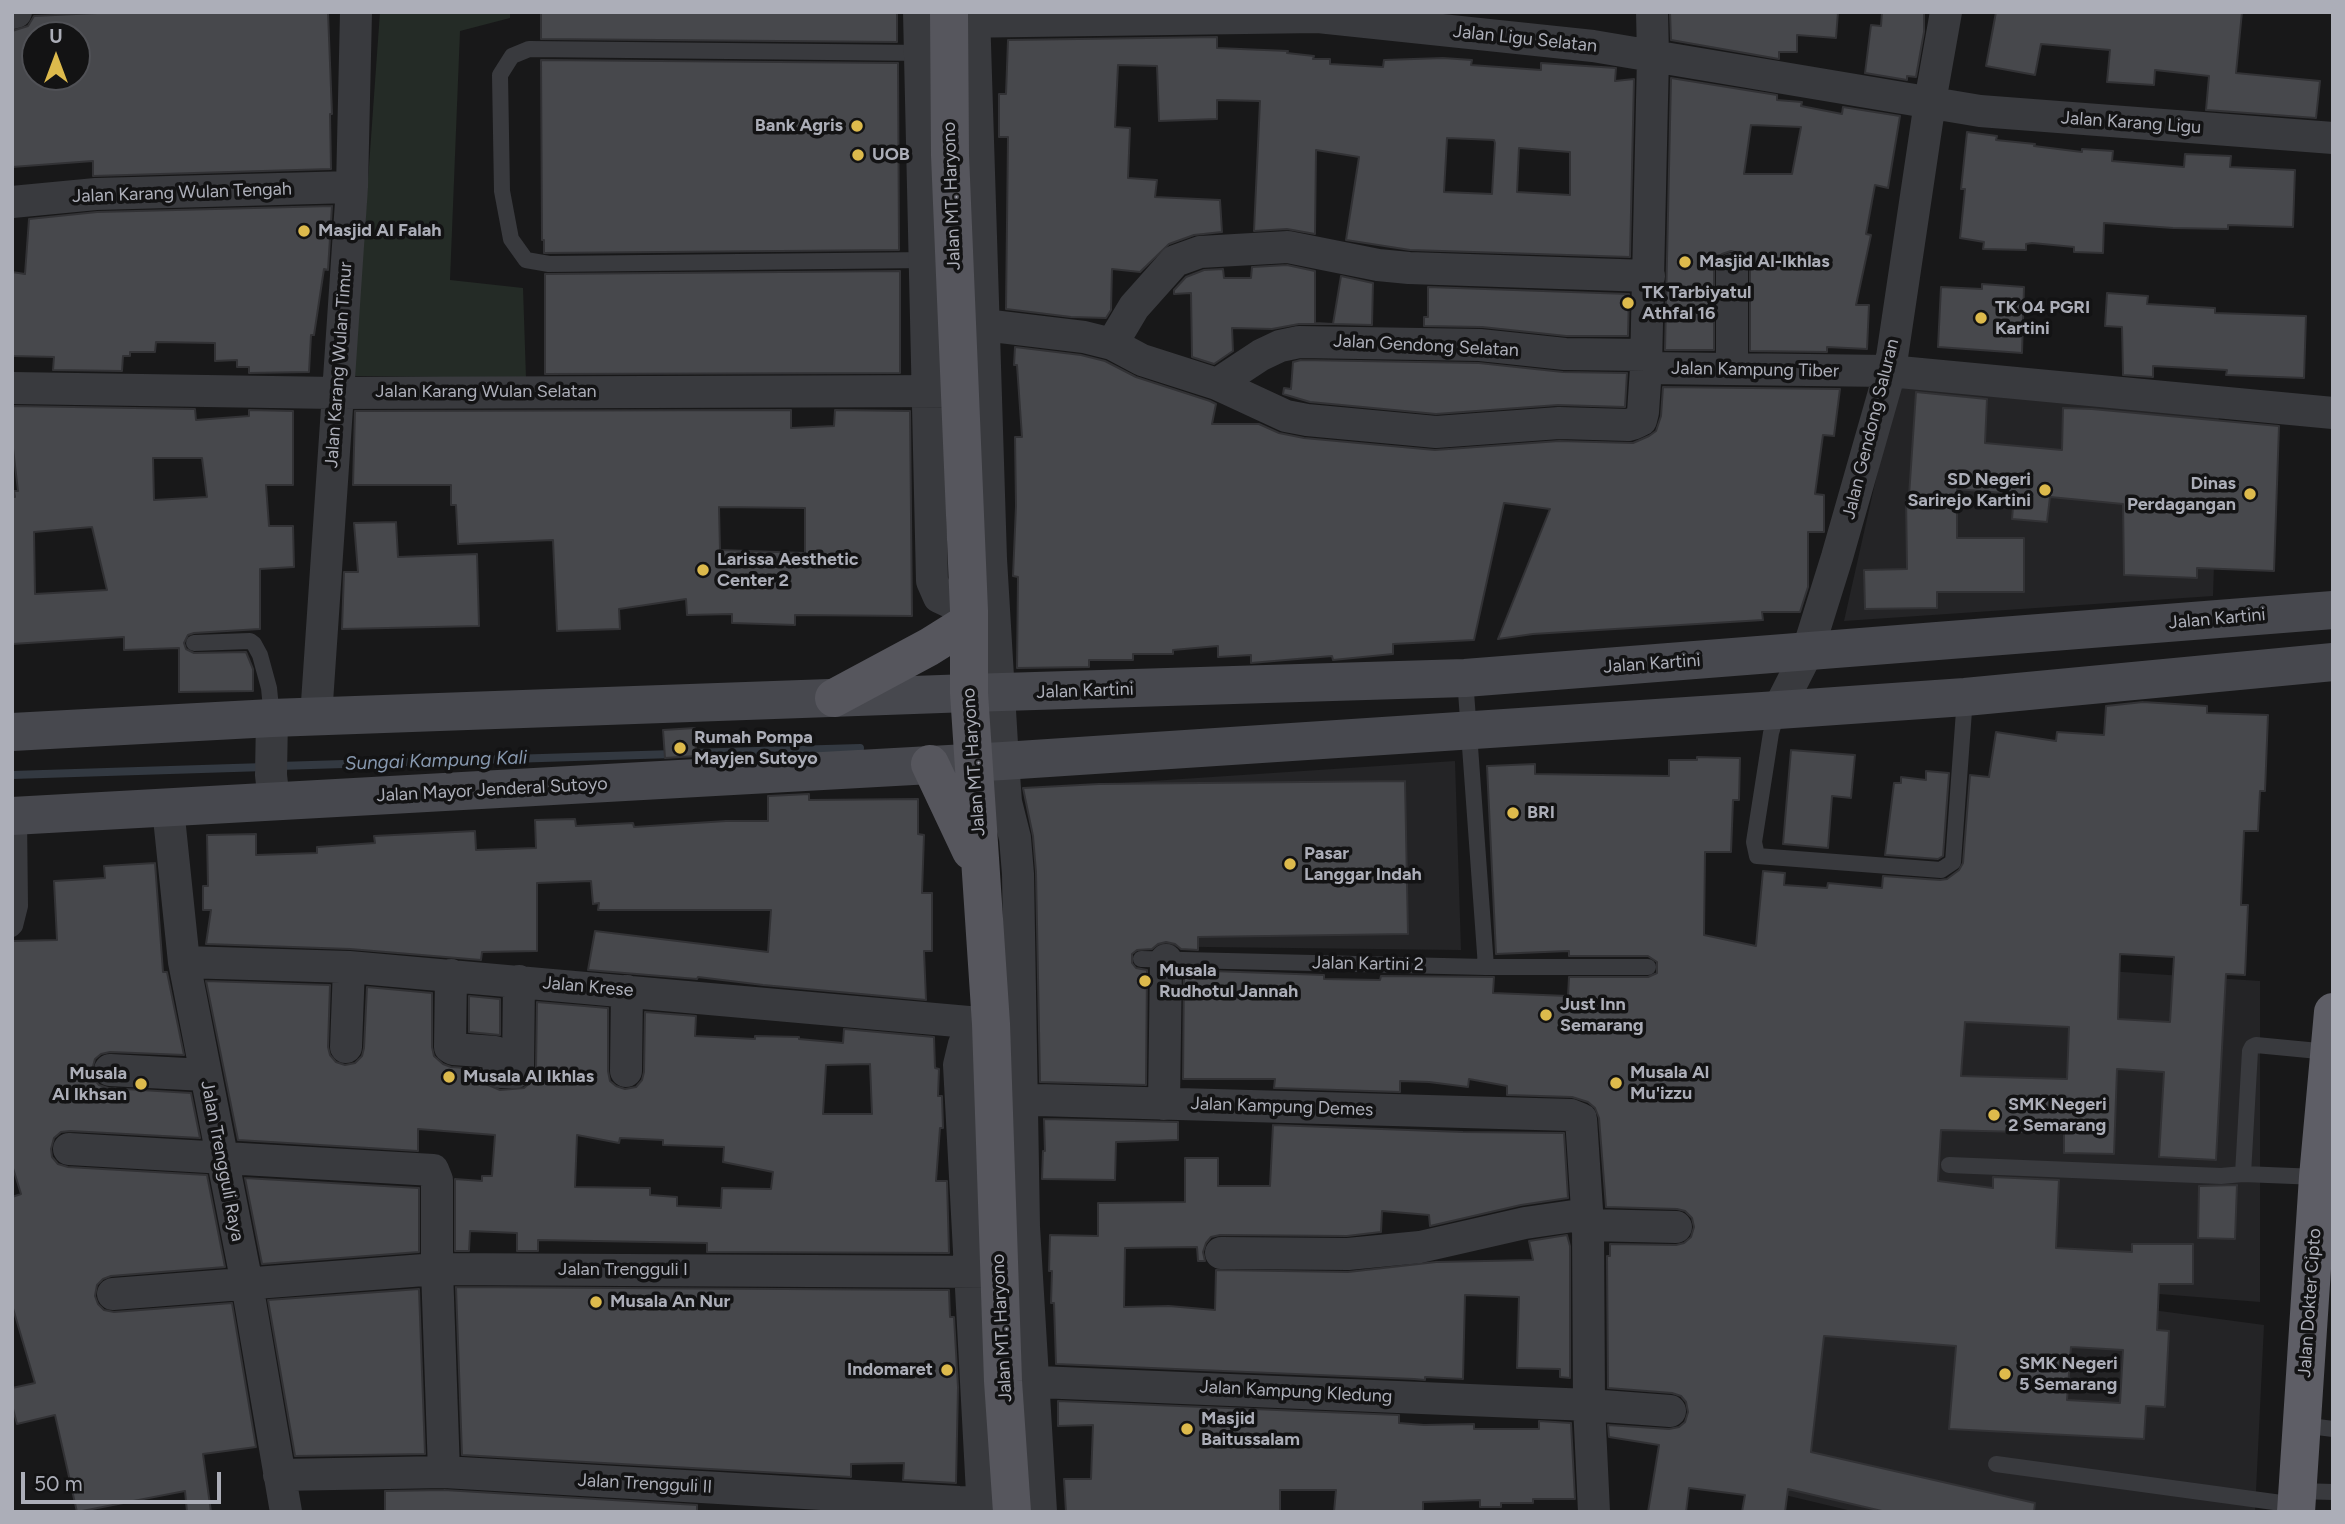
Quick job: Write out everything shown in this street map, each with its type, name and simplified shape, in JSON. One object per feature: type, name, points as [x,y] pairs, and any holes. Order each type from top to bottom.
[{"type":"highway","name":"Jalan Dokter Cipto","points":[[2306,1500],[2317,1427],[2318,1177],[2333,1012]]},
{"type":"main road","name":"Jalan MT. Haryono","points":[[951,40],[953,259],[971,326],[945,391],[969,616],[984,693],[988,762],[983,875],[1005,978],[991,1028],[1007,1099],[1011,1227],[985,1272],[1018,1380],[1006,1508]]},
{"type":"main road","name":"Jalan Kartini","points":[[272,761],[316,717],[1465,678],[2333,610]]},
{"type":"main road","points":[[834,698],[929,647],[969,616]]},
{"type":"main road","points":[[988,762],[1965,697],[2333,662]]},
{"type":"main road","points":[[12,732],[272,761]]},
{"type":"main road","name":"Jalan Mayor Jenderal Sutoyo","points":[[16,816],[168,808],[272,761],[988,762]]},
{"type":"main road","points":[[930,764],[983,875]]},
{"type":"street","name":"Jalan Karang Wulan Timur","points":[[316,717],[352,187],[356,12]]},
{"type":"street","points":[[1646,361],[1652,12]]},
{"type":"street","name":"Jalan Gendong Saluran","points":[[1778,710],[1807,653],[1889,371],[1944,105],[1947,12]]},
{"type":"street","name":"Jalan Ligu Selatan","points":[[951,40],[1318,17],[1593,46],[1944,105]]},
{"type":"street","name":"Jalan Karang Ligu","points":[[1944,105],[1980,111],[2333,138]]},
{"type":"street","name":"Jalan Karang Wulan Tengah","points":[[12,202],[96,194],[352,187]]},
{"type":"street","points":[[1112,344],[1134,307],[1175,261],[1200,252],[1289,247],[1378,265],[1409,268],[1649,276]]},
{"type":"street","points":[[945,391],[953,259]]},
{"type":"street","points":[[1732,269],[1732,369]]},
{"type":"street","points":[[971,326],[991,559],[984,693]]},
{"type":"street","name":"Jalan Kampung Tiber","points":[[971,326],[1084,337],[1112,344],[1142,360],[1217,384],[1286,416],[1335,424],[1436,432],[1559,423],[1628,425],[1641,419],[1643,412],[1646,361],[1732,369],[1889,371],[2333,413]]},
{"type":"street","name":"Jalan Gendong Selatan","points":[[1217,384],[1261,355],[1280,346],[1299,342],[1479,345],[1646,361]]},
{"type":"street","name":"Jalan Karang Wulan Selatan","points":[[12,388],[336,393],[945,391]]},
{"type":"street","points":[[988,762],[1006,802],[1016,850],[1005,978],[1007,1099]]},
{"type":"street","name":"Jalan Trengguli Raya","points":[[168,808],[184,962],[247,1284],[286,1512]]},
{"type":"street","name":"Jalan Kartini 2","points":[[1154,960],[1164,1104]]},
{"type":"street","name":"Jalan Krese","points":[[184,962],[349,967],[451,975],[991,1028]]},
{"type":"street","points":[[346,1046],[349,967]]},
{"type":"street","points":[[451,975],[450,1047],[495,1052],[500,1072],[516,1072],[518,1069],[519,981]]},
{"type":"street","points":[[626,1071],[627,991]]},
{"type":"street","points":[[991,1028],[964,1044],[959,1065],[985,1272],[1006,1508]]},
{"type":"street","points":[[110,1070],[205,1075]]},
{"type":"street","name":"Jalan Kampung Demes","points":[[1007,1099],[1571,1115],[1581,1119],[1587,1220]]},
{"type":"street","points":[[69,1149],[221,1160],[433,1170],[437,1180],[437,1269],[444,1472]]},
{"type":"street","points":[[1587,1220],[1589,1405],[1594,1512]]},
{"type":"street","points":[[1221,1253],[1348,1254],[1419,1247],[1525,1223],[1587,1220],[1676,1227]]},
{"type":"street","points":[[1011,1227],[1018,1380]]},
{"type":"street","name":"Jalan Trengguli I","points":[[114,1294],[437,1269],[985,1272]]},
{"type":"street","name":"Jalan Kampung Kledung","points":[[1018,1380],[1589,1405],[1670,1411]]},
{"type":"street","name":"Jalan Trengguli II","points":[[278,1475],[444,1472],[1006,1508]]},
{"type":"lane","points":[[951,40],[529,49],[512,56],[500,75],[502,191],[511,239],[526,260],[549,264],[953,259]]},
{"type":"lane","points":[[194,643],[250,641],[254,644],[260,655],[269,688],[272,761]]},
{"type":"lane","points":[[1465,678],[1486,967]]},
{"type":"lane","points":[[1778,710],[1771,733],[1754,842],[1757,856],[1941,870],[1953,862],[1965,697]]},
{"type":"lane","points":[[12,929],[20,906],[16,816]]},
{"type":"lane","name":"Jalan Kartini 2","points":[[1154,960],[1486,967],[1648,967]]},
{"type":"lane","points":[[2243,1174],[2252,1046],[2329,1052]]},
{"type":"lane","points":[[1949,1165],[2221,1176],[2243,1174],[2318,1177]]},
{"type":"lane","points":[[1996,1464],[2306,1500]]},
{"type":"shaded area","points":[[380,12],[510,12],[510,18],[460,31],[450,280],[523,288],[526,378],[354,376]]},
{"type":"shaded area","name":"SD Negeri Sarirejo Kartini","points":[[1899,377],[2219,410],[2213,596],[1844,621]]},
{"type":"shaded area","name":"Pasar Langgar Indah","points":[[1455,761],[1461,950],[1122,946],[1121,783]]},
{"type":"shaded area","points":[[1742,947],[2260,981],[2260,1302],[1832,1268],[2119,1308],[2264,1325],[2255,1512],[1856,1512],[1747,1486]]},
{"type":"building","points":[[118,12],[328,12],[331,169],[93,176],[93,161],[12,167],[12,31],[21,28],[21,91],[91,91],[91,21],[31,21],[34,16]]},
{"type":"building","points":[[541,12],[897,12],[897,42],[541,39]]},
{"type":"building","points":[[1670,12],[1838,12],[1836,38],[1797,35],[1797,52],[1779,52],[1779,59],[1671,40]]},
{"type":"building","points":[[1882,12],[1924,12],[1924,32],[1916,77],[1907,76],[1907,80],[1865,73],[1871,25],[1881,26]]},
{"type":"building","points":[[1996,12],[2242,12],[2236,73],[2320,81],[2316,118],[2206,110],[2209,76],[2155,70],[2154,85],[2107,82],[2110,50],[2041,44],[2035,75],[1986,66]]},
{"type":"building","points":[[1217,37],[1217,48],[1288,51],[1287,53],[1314,56],[1313,59],[1330,59],[1330,64],[1383,67],[1384,60],[1443,58],[1472,60],[1471,65],[1541,70],[1541,63],[1616,68],[1615,81],[1634,79],[1630,257],[1410,250],[1346,240],[1359,157],[1316,150],[1315,234],[1287,229],[1254,231],[1260,101],[1217,100],[1217,119],[1159,121],[1157,66],[1118,65],[1115,127],[1130,128],[1128,178],[1157,180],[1155,197],[1220,200],[1222,232],[1194,235],[1169,244],[1140,272],[1112,269],[1111,310],[1106,318],[1071,317],[1006,309],[1008,137],[999,137],[999,94],[1006,94],[1008,40]],"holes":[[[1447,138],[1494,140],[1492,194],[1444,192]],[[1519,148],[1570,152],[1570,195],[1517,192]]]},
{"type":"building","points":[[541,60],[898,63],[899,250],[544,253]]},
{"type":"building","points":[[1671,78],[1777,95],[1777,100],[1802,102],[1801,106],[1842,114],[1843,107],[1900,116],[1888,188],[1875,185],[1866,234],[1871,235],[1856,305],[1869,305],[1867,349],[1827,347],[1827,352],[1750,351],[1750,268],[1742,254],[1731,251],[1717,259],[1714,268],[1714,350],[1665,350]],"holes":[[[1751,125],[1801,127],[1792,174],[1744,174]]]},
{"type":"building","points":[[1967,132],[1997,136],[1996,140],[2035,144],[2034,146],[2082,152],[2082,149],[2113,151],[2112,161],[2184,167],[2185,154],[2231,156],[2230,167],[2295,170],[2293,227],[2228,225],[2228,229],[2173,228],[2104,223],[2103,253],[2074,252],[2074,247],[2032,243],[2026,244],[2026,250],[1983,249],[1984,242],[1960,238],[1965,189],[1961,189]]},
{"type":"building","points":[[332,206],[328,270],[324,269],[314,335],[311,335],[309,372],[249,373],[249,367],[237,367],[237,360],[215,361],[215,343],[156,342],[155,352],[130,352],[130,356],[123,356],[122,371],[53,370],[54,357],[12,356],[12,272],[25,274],[29,219],[97,212]]},
{"type":"building","points":[[1287,265],[1315,271],[1315,323],[1333,324],[1299,324],[1272,329],[1232,328],[1233,351],[1214,364],[1192,357],[1191,293],[1174,294],[1174,290],[1186,277],[1204,270],[1223,269],[1224,278],[1251,278],[1252,267]]},
{"type":"building","points":[[900,271],[900,373],[545,374],[545,274]]},
{"type":"building","points":[[1341,276],[1373,283],[1372,325],[1333,324]]},
{"type":"building","name":"TK 04 PGRI Kartini","points":[[1982,284],[2024,287],[2022,353],[1938,347],[1941,287],[1982,289]]},
{"type":"building","points":[[1428,287],[1629,294],[1628,336],[1566,336],[1482,327],[1424,326],[1424,317],[1428,317]]},
{"type":"building","points":[[2107,293],[2148,296],[2147,304],[2215,308],[2215,313],[2306,316],[2304,378],[2226,375],[2227,370],[2153,366],[2153,377],[2123,375],[2122,327],[2105,326]]},
{"type":"building","points":[[1015,347],[1081,355],[1105,361],[1136,377],[1210,401],[1216,404],[1212,424],[1259,424],[1279,433],[1304,438],[1435,450],[1559,441],[1633,443],[1656,431],[1661,416],[1663,387],[1840,389],[1834,436],[1823,435],[1815,494],[1824,495],[1824,532],[1808,532],[1808,587],[1800,612],[1762,612],[1763,620],[1533,634],[1498,639],[1550,509],[1504,503],[1474,640],[1393,644],[1393,654],[1333,660],[1332,656],[1251,663],[1251,655],[1218,657],[1218,646],[1173,650],[1173,654],[1133,654],[1133,660],[1089,660],[1089,667],[1017,668],[1018,577],[1013,576],[1015,437],[1022,437],[1017,365],[1014,365]]},
{"type":"building","points":[[1293,362],[1479,363],[1563,372],[1627,373],[1625,407],[1558,405],[1436,414],[1310,402],[1283,394],[1284,388],[1291,389]]},
{"type":"building","points":[[1916,392],[1987,399],[1985,443],[2062,450],[2063,408],[2279,426],[2274,571],[2197,568],[2197,578],[2124,575],[2123,504],[2050,497],[2047,522],[2012,519],[2014,494],[1957,489],[1957,538],[2024,538],[2024,592],[1937,592],[1937,608],[1865,609],[1864,570],[1907,569],[1906,496],[1909,496]]},
{"type":"building","points":[[12,406],[195,409],[196,420],[249,416],[249,410],[293,411],[293,485],[266,485],[269,526],[293,526],[294,567],[260,569],[260,629],[194,633],[188,635],[184,643],[186,649],[194,653],[246,652],[253,669],[253,691],[179,692],[179,648],[124,650],[124,637],[12,644],[12,497],[15,497],[14,491],[18,491],[12,440]],"holes":[[[153,458],[202,458],[207,497],[154,500]],[[92,527],[107,590],[35,594],[34,532]]]},
{"type":"building","points":[[791,410],[791,428],[834,426],[835,410],[910,411],[912,616],[795,615],[795,625],[732,623],[732,614],[687,615],[686,599],[619,609],[620,629],[557,631],[553,540],[458,544],[456,505],[451,505],[451,485],[353,485],[355,411]],"holes":[[[719,507],[805,508],[805,553],[720,550]]]},
{"type":"building","points":[[396,522],[398,557],[477,554],[479,626],[342,629],[344,572],[358,572],[354,523]]},
{"type":"building","points":[[2143,702],[2207,706],[2207,713],[2268,715],[2265,791],[2260,791],[2258,831],[2244,831],[2241,905],[2248,905],[2245,975],[2226,974],[2216,1160],[2159,1157],[2164,1072],[2117,1069],[2114,1154],[2064,1153],[2064,1133],[1941,1130],[1938,1181],[1993,1188],[1993,1177],[2059,1180],[2056,1248],[2132,1252],[2132,1244],[2193,1244],[2193,1284],[2159,1284],[2157,1330],[2169,1331],[2165,1407],[2146,1406],[2144,1439],[1949,1429],[1956,1346],[1824,1336],[1811,1452],[2035,1503],[2034,1512],[1886,1512],[1788,1489],[1785,1512],[1742,1512],[1745,1495],[1689,1488],[1686,1512],[1648,1512],[1659,1445],[1609,1437],[1608,1425],[1669,1429],[1679,1427],[1685,1422],[1688,1412],[1686,1402],[1681,1396],[1672,1393],[1608,1388],[1607,1256],[1610,1256],[1610,1244],[1684,1243],[1691,1237],[1694,1227],[1692,1218],[1685,1211],[1677,1209],[1606,1207],[1599,1118],[1595,1108],[1588,1102],[1572,1097],[1507,1095],[1507,1086],[1469,1079],[1468,1087],[1400,1081],[1400,1092],[1274,1088],[1275,1079],[1183,1079],[1184,970],[1324,975],[1324,979],[1380,980],[1381,976],[1494,977],[1493,993],[1568,996],[1569,977],[1648,977],[1657,973],[1657,962],[1648,956],[1569,956],[1569,951],[1496,954],[1487,766],[1535,764],[1535,774],[1669,776],[1669,760],[1697,760],[1697,757],[1740,758],[1739,800],[1733,800],[1731,852],[1705,852],[1704,935],[1756,946],[1763,871],[1785,873],[1784,885],[1827,888],[1828,883],[1882,888],[1883,876],[1947,879],[1959,870],[1963,863],[1970,775],[1989,777],[1996,732],[2056,741],[2057,732],[2104,735],[2106,706]],"holes":[[[2120,954],[2174,957],[2170,1022],[2118,1019]],[[1965,1022],[2069,1027],[2067,1079],[1961,1076]],[[2071,1347],[2123,1350],[2120,1403],[2067,1400]]]},
{"type":"building","name":"Rumah Pompa Mayjen Sutoyo","points":[[695,728],[696,756],[665,758],[663,730]]},
{"type":"building","points":[[1791,750],[1855,755],[1851,798],[1832,796],[1828,848],[1783,844]]},
{"type":"building","points":[[1926,771],[1949,773],[1943,856],[1938,859],[1885,855],[1894,783],[1901,783],[1901,777],[1926,780]]},
{"type":"building","name":"Pasar Langgar Indah","points":[[1405,781],[1408,934],[1198,937],[1198,950],[1181,949],[1166,942],[1152,949],[1137,950],[1132,954],[1132,963],[1136,968],[1147,970],[1146,1085],[1040,1082],[1036,872],[1033,836],[1023,788],[1099,784]]},
{"type":"building","points":[[809,794],[809,800],[918,799],[918,834],[924,835],[922,893],[932,893],[932,951],[924,951],[926,1000],[698,977],[588,970],[595,931],[768,952],[771,910],[598,910],[599,903],[593,904],[591,881],[537,883],[537,951],[482,952],[481,960],[350,949],[206,944],[211,910],[203,910],[203,886],[208,886],[207,835],[256,834],[256,855],[317,853],[317,847],[375,843],[374,836],[475,831],[476,850],[536,848],[535,820],[575,819],[576,826],[633,823],[634,827],[768,821],[768,796]]},
{"type":"building","points":[[155,863],[163,972],[167,972],[184,1055],[110,1052],[95,1059],[92,1070],[99,1085],[108,1088],[191,1093],[200,1138],[61,1132],[54,1138],[52,1157],[58,1164],[68,1167],[207,1175],[225,1267],[111,1276],[97,1285],[95,1296],[104,1310],[114,1312],[232,1303],[256,1447],[203,1454],[211,1512],[187,1512],[185,1491],[77,1512],[55,1415],[17,1424],[12,1405],[12,1388],[35,1383],[12,1305],[12,1197],[21,1194],[12,1165],[12,941],[57,940],[54,881],[105,878],[104,866]]},
{"type":"building","points":[[206,981],[330,985],[328,1047],[336,1062],[345,1065],[355,1063],[362,1056],[367,987],[432,993],[434,1056],[451,1067],[480,1069],[486,1084],[500,1090],[524,1088],[534,1079],[537,1002],[608,1008],[610,1081],[625,1089],[636,1087],[642,1080],[645,1012],[696,1016],[695,1036],[755,1039],[755,1036],[799,1037],[843,1043],[844,1029],[934,1037],[935,1068],[939,1069],[938,1096],[942,1096],[943,1128],[940,1128],[936,1181],[947,1181],[949,1253],[707,1252],[707,1243],[538,1240],[538,1251],[517,1251],[517,1233],[470,1231],[469,1251],[455,1251],[455,1179],[482,1181],[482,1176],[492,1176],[495,1135],[418,1129],[418,1151],[238,1140]],"holes":[[[870,1064],[872,1114],[823,1114],[826,1065]],[[577,1135],[619,1143],[620,1138],[663,1140],[663,1145],[724,1147],[723,1162],[773,1172],[771,1189],[722,1188],[721,1208],[677,1206],[677,1197],[650,1195],[650,1188],[575,1187]]]},
{"type":"building","points":[[469,996],[500,999],[500,1035],[469,1032]]},
{"type":"building","points":[[1044,1119],[1178,1122],[1178,1140],[1116,1142],[1115,1180],[1042,1179]]},
{"type":"building","points":[[1273,1125],[1564,1133],[1568,1198],[1521,1205],[1430,1226],[1429,1215],[1382,1211],[1381,1232],[1347,1236],[1220,1235],[1211,1237],[1206,1243],[1203,1252],[1205,1261],[1198,1261],[1197,1247],[1125,1248],[1124,1307],[1169,1306],[1215,1310],[1216,1270],[1348,1272],[1436,1262],[1533,1260],[1529,1241],[1567,1235],[1570,1246],[1570,1378],[1560,1377],[1560,1369],[1517,1368],[1519,1297],[1465,1295],[1463,1379],[1425,1377],[1425,1380],[1056,1364],[1054,1303],[1051,1303],[1052,1271],[1049,1271],[1050,1235],[1098,1236],[1098,1203],[1185,1202],[1185,1158],[1218,1158],[1218,1186],[1270,1186]]},
{"type":"building","points":[[245,1178],[419,1188],[419,1252],[262,1264]]},
{"type":"building","points":[[2237,1185],[2235,1239],[2198,1238],[2199,1186]]},
{"type":"building","points":[[456,1287],[949,1290],[950,1317],[954,1317],[958,1387],[956,1483],[903,1480],[904,1463],[851,1464],[851,1477],[462,1455]]},
{"type":"building","points":[[419,1289],[425,1454],[295,1456],[268,1300]]},
{"type":"building","points":[[1058,1401],[1399,1415],[1399,1423],[1474,1424],[1474,1429],[1539,1429],[1539,1421],[1571,1423],[1575,1499],[1533,1499],[1533,1503],[1501,1503],[1501,1507],[1480,1507],[1480,1500],[1423,1502],[1423,1512],[1334,1512],[1336,1490],[1280,1490],[1280,1512],[1066,1512],[1064,1479],[1091,1479],[1093,1425],[1058,1426]]},
{"type":"building","points":[[444,1490],[697,1505],[697,1512],[385,1512],[385,1491]]},
{"type":"waterway","name":"Sungai Kampung Kali","points":[[687,753],[860,748]]},
{"type":"waterway","name":"Sungai Kampung Kali","points":[[278,766],[674,754]]},
{"type":"waterway","name":"Sungai Kampung Kali","points":[[12,775],[265,767]]},
{"type":"place","name":"Bank Agris","points":[[857,126]]},
{"type":"place","name":"UOB","points":[[858,155]]},
{"type":"place","name":"Masjid Al Falah","points":[[304,231]]},
{"type":"place","name":"Masjid Al-Ikhlas","points":[[1685,262]]},
{"type":"place","name":"TK Tarbiyatul Athfal 16","points":[[1628,303]]},
{"type":"place","name":"TK 04 PGRI Kartini","points":[[1981,318]]},
{"type":"place","name":"SD Negeri Sarirejo Kartini","points":[[2045,490]]},
{"type":"place","name":"Dinas Perdagangan","points":[[2250,494]]},
{"type":"place","name":"Larissa Aesthetic Center 2","points":[[703,570]]},
{"type":"place","name":"Rumah Pompa Mayjen Sutoyo","points":[[680,748]]},
{"type":"place","name":"BRI","points":[[1513,813]]},
{"type":"place","name":"Pasar Langgar Indah","points":[[1290,864]]},
{"type":"place","name":"Musala Rudhotul Jannah","points":[[1145,981]]},
{"type":"place","name":"Just Inn Semarang","points":[[1546,1015]]},
{"type":"place","name":"Musala Al Ikhlas","points":[[449,1077]]},
{"type":"place","name":"Musala Al Mu'izzu","points":[[1616,1083]]},
{"type":"place","name":"Musala Al Ikhsan","points":[[141,1084]]},
{"type":"place","name":"SMK Negeri 2 Semarang","points":[[1994,1115]]},
{"type":"place","name":"Musala An Nur","points":[[596,1302]]},
{"type":"place","name":"Indomaret","points":[[947,1370]]},
{"type":"place","name":"SMK Negeri 5 Semarang","points":[[2005,1374]]},
{"type":"place","name":"Masjid Baitussalam","points":[[1187,1429]]}]
